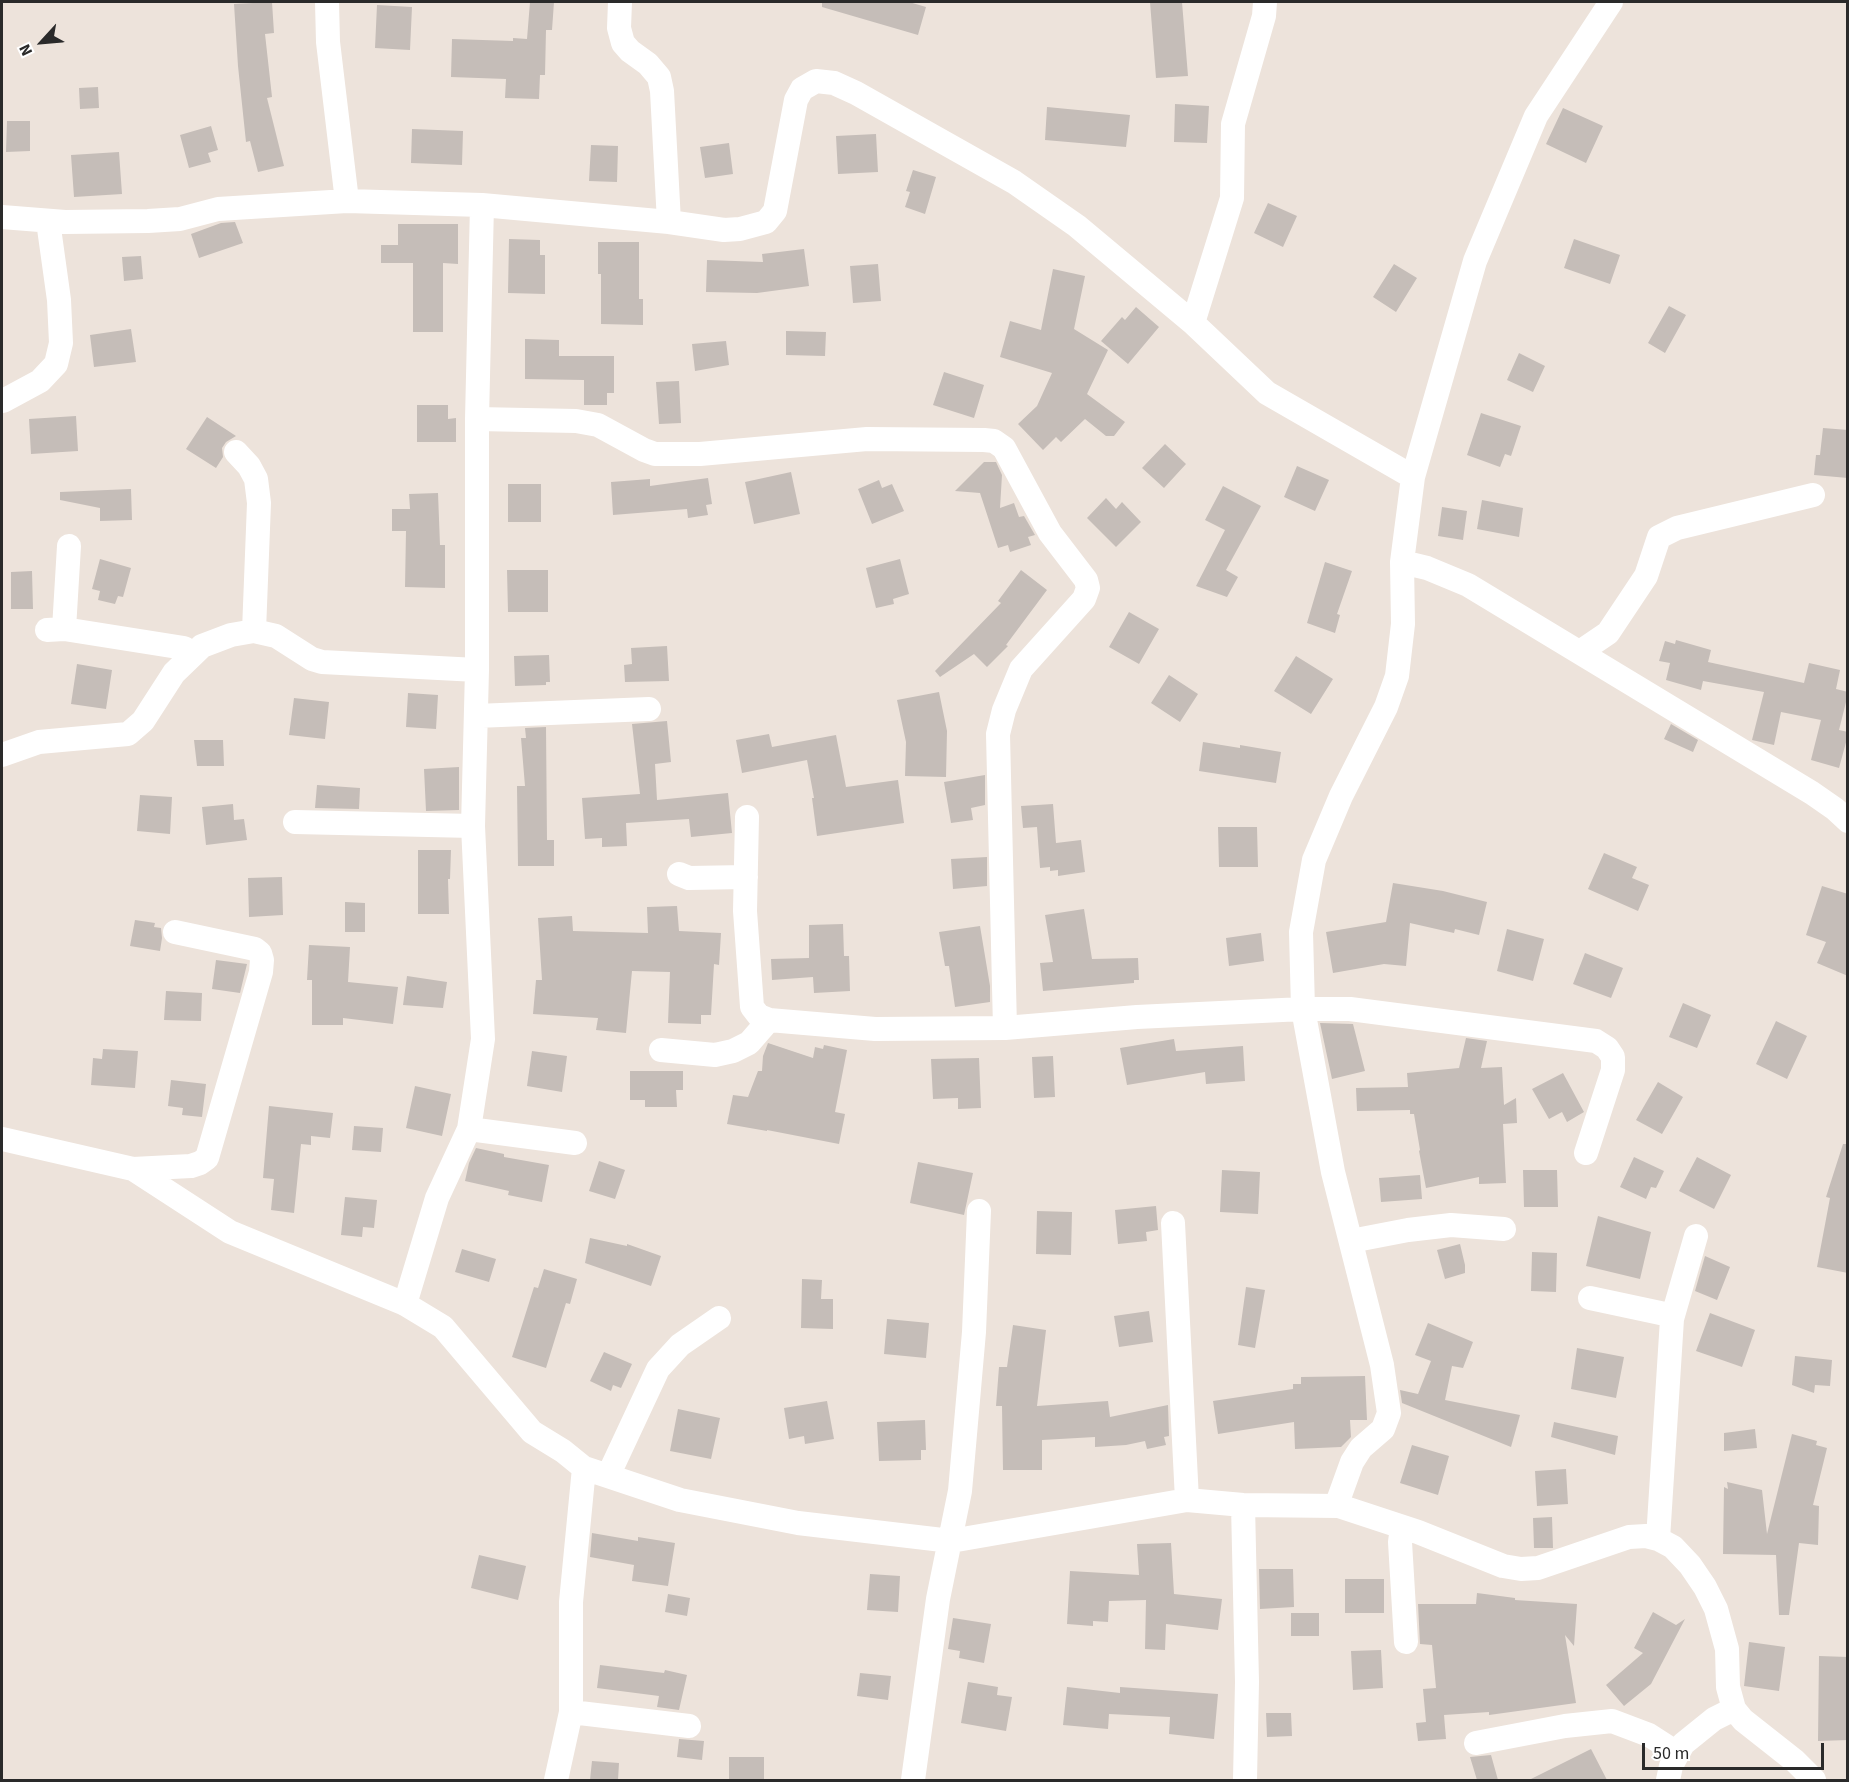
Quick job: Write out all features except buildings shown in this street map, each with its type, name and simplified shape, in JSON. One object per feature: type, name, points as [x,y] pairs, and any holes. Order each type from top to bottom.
[{"type":"street","points":[[327,2],[328,42],[347,201]]},
{"type":"street","points":[[620,2],[619,28],[623,43],[648,64],[659,77],[662,91],[669,222]]},
{"type":"street","points":[[1193,323],[1232,198],[1233,124],[1264,16],[1265,2]]},
{"type":"street","points":[[1339,1506],[1339,1498],[1352,1462],[1361,1448],[1383,1429],[1389,1413],[1382,1365],[1333,1172],[1303,1009],[1301,932],[1314,860],[1341,796],[1386,707],[1397,676],[1403,624],[1402,562],[1413,477],[1475,261],[1536,117],[1611,2]]},
{"type":"street","points":[[2,217],[48,221],[180,219],[218,209],[347,201],[482,205],[669,222],[724,230],[740,229],[766,222],[775,211],[796,100],[802,89],[816,81],[834,83],[856,93],[1014,182],[1077,226],[1193,323],[1267,393],[1413,477]]},
{"type":"street","points":[[405,1304],[437,1198],[469,1129],[483,1039],[473,826],[477,670],[477,419],[482,205]]},
{"type":"street","points":[[3,401],[40,381],[56,364],[61,332],[48,221]]},
{"type":"street","points":[[477,419],[576,422],[598,425],[644,450],[655,453],[700,454],[867,439],[984,440],[994,441],[1004,448],[1050,533],[1086,580],[1088,588],[1084,599],[1022,669],[1004,710],[998,734],[1005,1028]]},
{"type":"street","points":[[236,452],[249,466],[256,479],[259,503],[254,631]]},
{"type":"street","points":[[1580,652],[1608,633],[1646,576],[1659,537],[1677,528],[1813,495]]},
{"type":"street","points":[[69,546],[56,629],[184,648],[193,654]]},
{"type":"street","points":[[1402,562],[1443,574],[1468,585],[1812,793],[1835,809],[1848,822]]},
{"type":"street","points":[[2,755],[39,742],[128,734],[143,721],[174,673],[193,654],[202,646],[231,634],[254,631],[276,636],[312,659],[322,662],[477,670]]},
{"type":"street","points":[[476,716],[649,709]]},
{"type":"street","points":[[747,817],[745,911],[752,1007],[759,1016],[769,1020],[875,1029],[1005,1028],[1137,1017],[1350,1009],[1596,1041],[1607,1048],[1613,1057],[1613,1070],[1586,1153]]},
{"type":"street","points":[[295,822],[473,826]]},
{"type":"street","points":[[679,874],[689,878],[746,877]]},
{"type":"street","points":[[2,1140],[134,1169],[191,1166],[200,1164],[207,1158],[261,972],[262,960],[260,953],[255,949],[176,932]]},
{"type":"street","points":[[660,1050],[715,1055],[734,1051],[748,1043],[769,1020]]},
{"type":"street","points":[[469,1129],[575,1143]]},
{"type":"street","points":[[134,1169],[230,1232],[405,1304],[443,1327],[532,1432],[563,1451],[584,1468],[680,1500],[798,1523],[951,1541],[1187,1500],[1243,1505],[1339,1506],[1402,1527],[1503,1566],[1521,1569],[1538,1568],[1629,1537],[1646,1536],[1658,1539],[1673,1547],[1690,1565],[1716,1609],[1727,1649],[1728,1687],[1734,1709],[1743,1720],[1795,1761],[1814,1780]]},
{"type":"street","points":[[913,1780],[938,1599],[960,1491],[973,1344],[978,1211]]},
{"type":"street","points":[[1173,1223],[1187,1500]]},
{"type":"street","points":[[1351,1241],[1408,1230],[1451,1225],[1503,1228]]},
{"type":"street","points":[[1658,1539],[1672,1319],[1696,1236]]},
{"type":"street","points":[[1590,1298],[1665,1314],[1672,1319]]},
{"type":"street","points":[[608,1476],[658,1369],[680,1345],[719,1318]]},
{"type":"street","points":[[556,1780],[571,1712],[571,1602],[584,1468]]},
{"type":"street","points":[[1243,1505],[1247,1682],[1245,1780]]},
{"type":"street","points":[[1402,1527],[1400,1542],[1406,1642]]},
{"type":"street","points":[[1668,1780],[1671,1766],[1683,1744],[1714,1719],[1734,1709]]},
{"type":"street","points":[[571,1712],[689,1726]]},
{"type":"street","points":[[1476,1743],[1565,1726],[1612,1720],[1649,1735],[1677,1753]]}]
